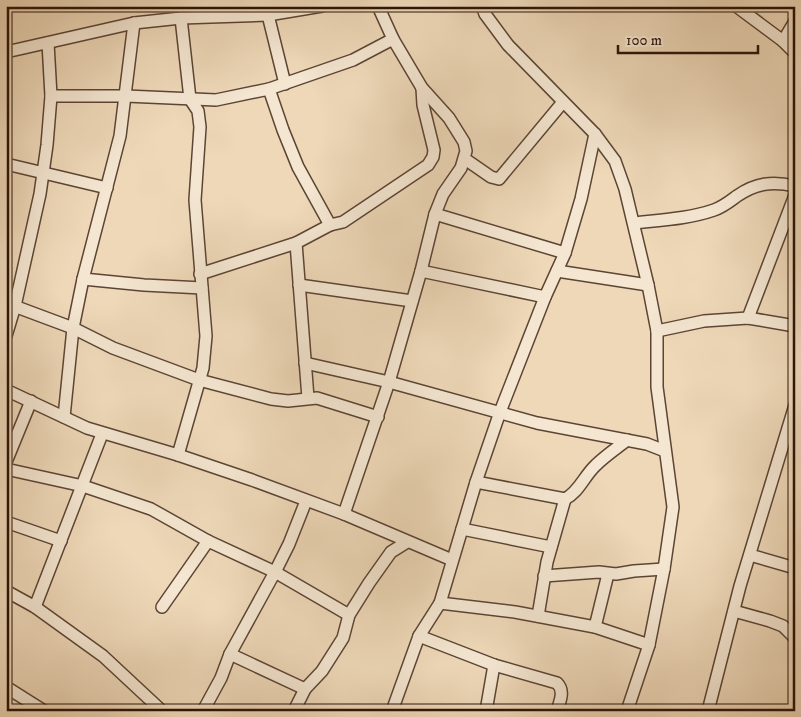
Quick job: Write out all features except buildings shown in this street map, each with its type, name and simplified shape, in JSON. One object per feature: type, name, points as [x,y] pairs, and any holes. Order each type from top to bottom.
[{"type":"street","points":[[6,52],[134,23],[322,6]]},
{"type":"street","points":[[344,514],[389,382],[436,214],[443,194],[462,168],[466,152],[464,142],[449,118],[422,88],[393,39],[378,6]]},
{"type":"street","points":[[482,6],[485,14],[508,45],[595,134],[615,162],[625,188],[648,284],[657,331],[657,387],[673,507],[664,569],[649,644],[627,711]]},
{"type":"street","points":[[736,6],[795,53]]},
{"type":"street","points":[[265,10],[285,84]]},
{"type":"street","points":[[178,455],[203,368],[205,344],[195,200],[200,127],[198,111],[190,99],[180,18]]},
{"type":"street","points":[[783,42],[795,21]]},
{"type":"street","points":[[64,417],[73,328],[83,279],[120,136],[134,23]]},
{"type":"street","points":[[51,96],[126,96],[216,100],[269,90],[353,60],[393,39]]},
{"type":"street","points":[[6,336],[10,305],[43,171],[51,96],[48,43]]},
{"type":"street","points":[[200,274],[296,243],[330,225],[343,222],[431,162],[434,150],[423,104],[422,88]]},
{"type":"street","points":[[269,90],[282,130],[298,167],[330,225]]},
{"type":"street","points":[[465,159],[492,177],[499,179],[563,102]]},
{"type":"street","points":[[392,711],[419,636],[440,603],[476,482],[500,412],[545,297],[566,253],[581,200],[595,134]]},
{"type":"street","points":[[6,164],[43,171],[107,188]]},
{"type":"street","points":[[634,223],[685,217],[707,212],[724,206],[753,186],[764,183],[774,182],[795,186]]},
{"type":"street","points":[[748,318],[795,195]]},
{"type":"street","points":[[436,214],[566,253]]},
{"type":"street","points":[[296,243],[308,398]]},
{"type":"street","points":[[421,271],[545,297]]},
{"type":"street","points":[[557,271],[648,284]]},
{"type":"street","points":[[83,279],[202,288]]},
{"type":"street","points":[[299,285],[412,301]]},
{"type":"street","points":[[10,305],[73,328],[113,348],[199,380],[271,399],[288,401],[317,398],[378,416]]},
{"type":"street","points":[[657,331],[704,321],[748,318],[795,326]]},
{"type":"street","points":[[305,363],[389,382],[537,423],[647,444],[665,451]]},
{"type":"street","points":[[6,390],[102,434],[178,455],[252,480],[344,514],[452,560]]},
{"type":"street","points":[[6,462],[31,401]]},
{"type":"street","points":[[708,711],[734,611],[795,405]]},
{"type":"street","points":[[647,444],[663,430]]},
{"type":"street","points":[[35,607],[102,434]]},
{"type":"street","points":[[476,482],[564,499],[574,494],[598,462],[627,440]]},
{"type":"street","points":[[6,469],[83,486],[151,509],[208,541],[275,572],[349,615]]},
{"type":"street","points":[[538,616],[550,547],[564,499]]},
{"type":"street","points":[[203,711],[221,678],[230,654],[289,544],[306,501]]},
{"type":"street","points":[[6,522],[61,541]]},
{"type":"street","points":[[462,529],[550,547]]},
{"type":"street","points":[[391,552],[393,536]]},
{"type":"street","points":[[162,607],[208,541]]},
{"type":"street","points":[[294,711],[305,689],[322,671],[343,638],[349,615],[369,583],[391,552],[407,542]]},
{"type":"street","points":[[750,555],[795,568]]},
{"type":"street","points":[[544,576],[600,572],[608,574],[664,569]]},
{"type":"street","points":[[595,627],[608,574]]},
{"type":"street","points":[[6,591],[35,607],[103,656],[162,711]]},
{"type":"street","points":[[440,603],[538,616],[595,627],[649,644]]},
{"type":"street","points":[[734,611],[783,626],[795,638]]},
{"type":"street","points":[[419,636],[494,665],[557,683],[561,687],[562,692],[557,711]]},
{"type":"street","points":[[230,654],[305,689]]},
{"type":"street","points":[[486,711],[494,665]]},
{"type":"street","points":[[6,687],[44,711]]}]
